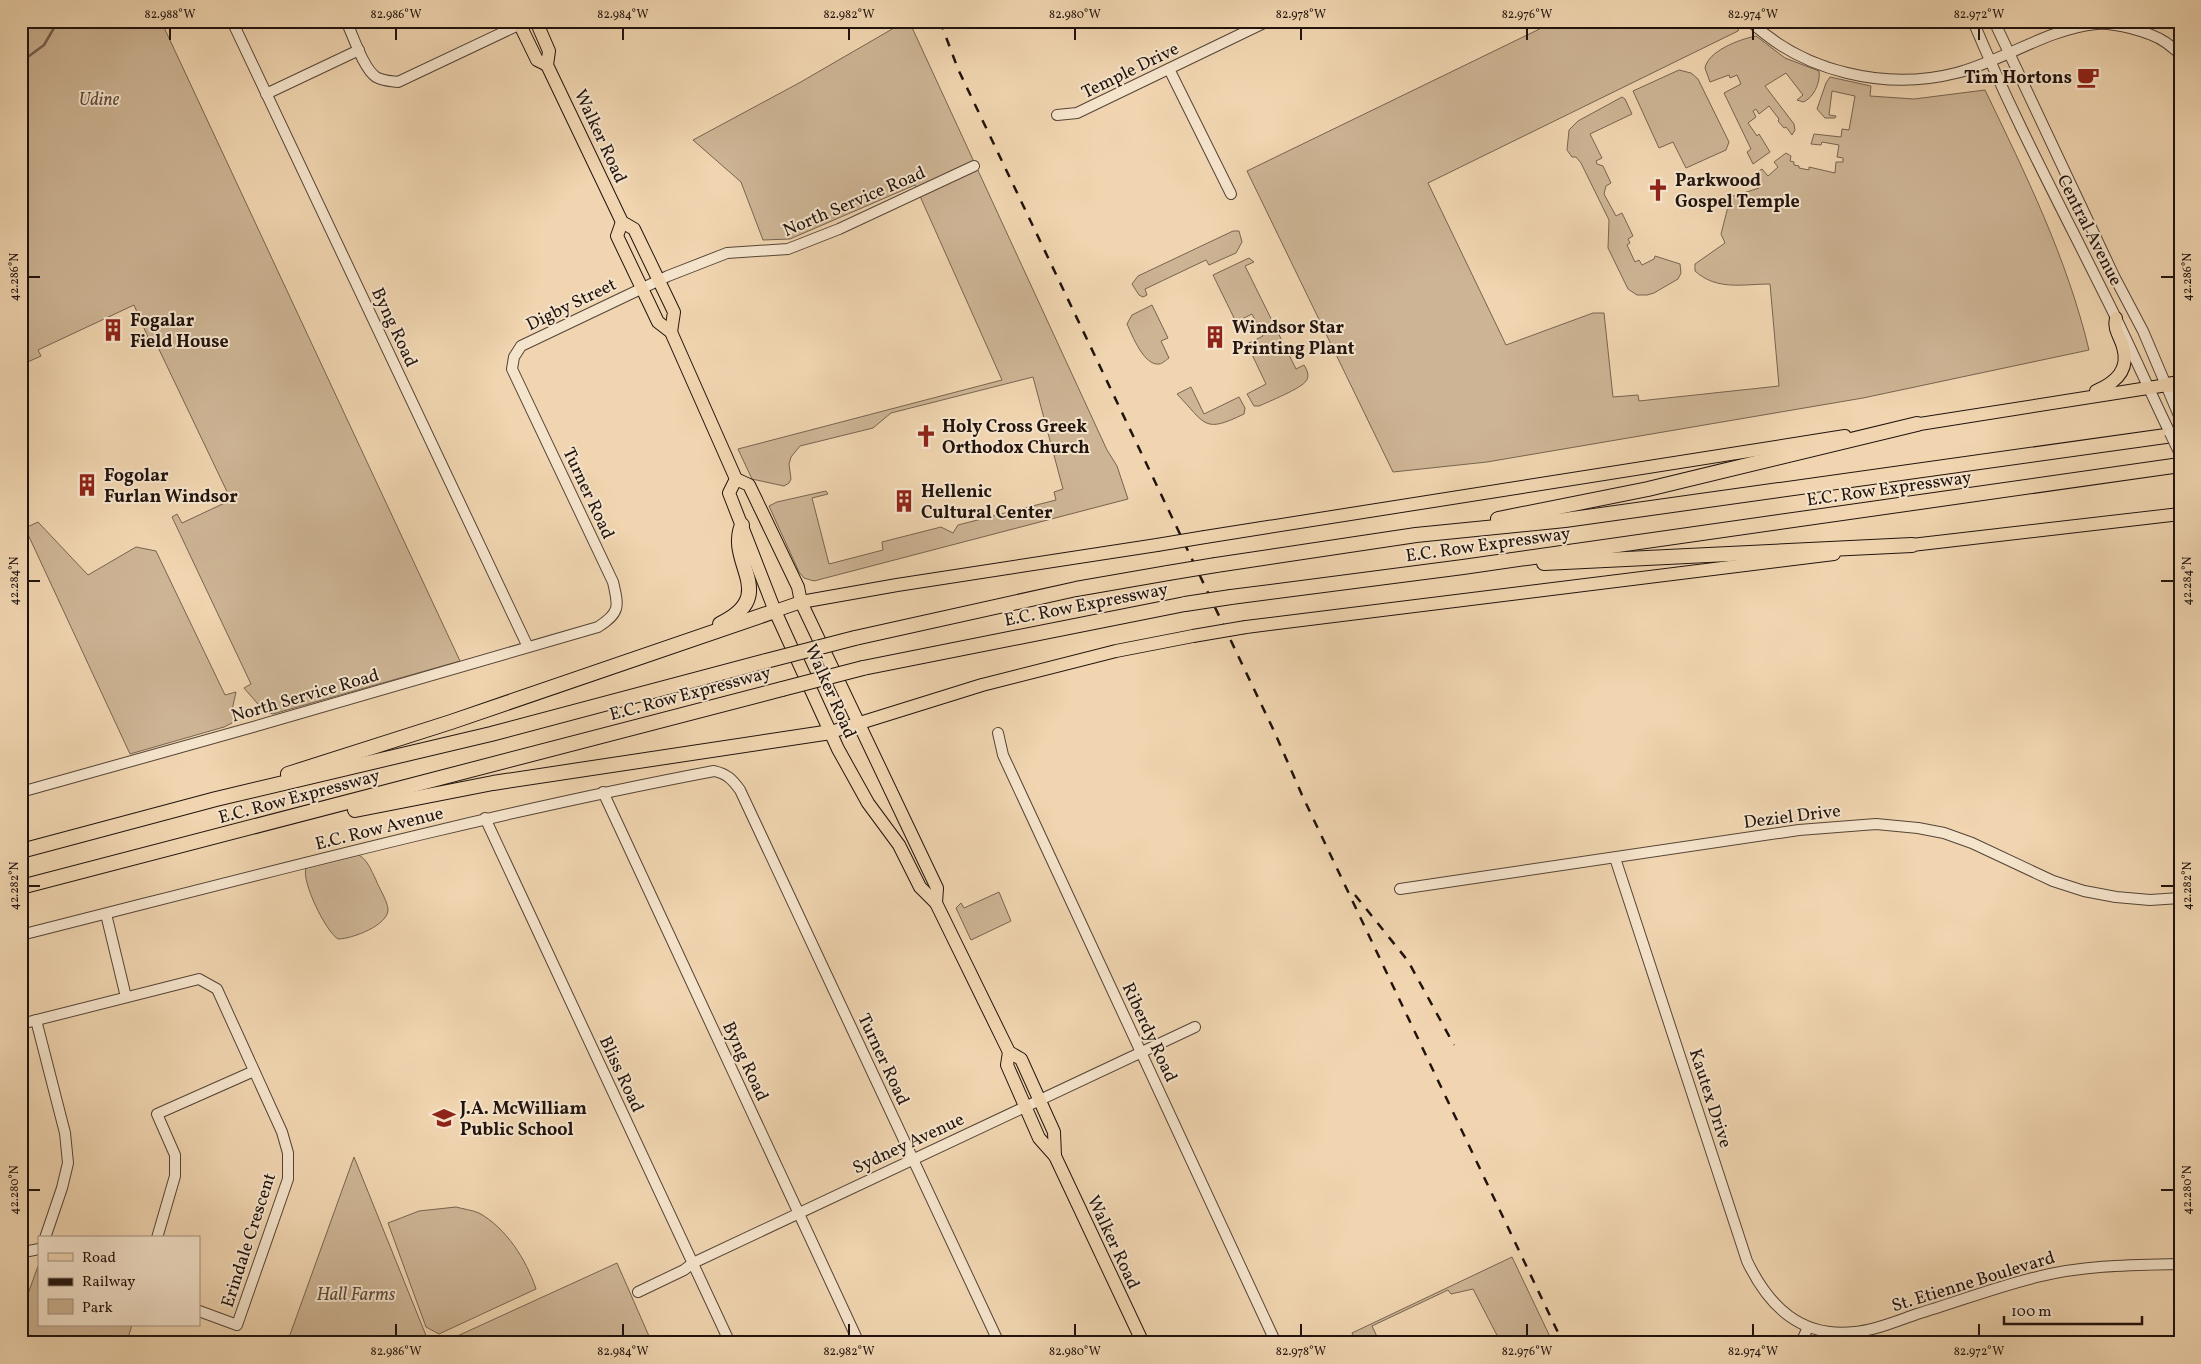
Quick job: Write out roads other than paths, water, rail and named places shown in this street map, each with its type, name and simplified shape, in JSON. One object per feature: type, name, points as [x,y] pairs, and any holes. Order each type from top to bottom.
[{"type":"highway","points":[[1416,535],[1648,489],[1917,424]]},
{"type":"highway","name":"E.C. Row Expressway","points":[[21,851],[216,799],[491,734],[855,638],[1076,589],[1216,565],[1416,535],[1565,520],[2180,434]]},
{"type":"highway","name":"E.C. Row Expressway","points":[[21,887],[863,668],[1185,604],[1463,567],[2180,464]]},
{"type":"highway","points":[[675,646],[730,619],[747,604],[750,593],[749,584],[737,536],[742,525]]},
{"type":"highway","points":[[1463,567],[1912,545]]},
{"type":"highway","points":[[216,799],[284,775],[451,722],[775,611]]},
{"type":"highway","points":[[273,822],[347,811],[493,783],[831,732]]},
{"type":"main road","name":"Walker Road","points":[[536,21],[549,51],[548,65],[622,222],[634,229],[674,312],[671,332]]},
{"type":"main road","name":"Walker Road","points":[[521,22],[536,60],[548,65]]},
{"type":"main road","name":"Walker Road","points":[[622,222],[617,236],[658,322],[671,332],[736,479],[749,485],[798,587],[801,602],[938,888],[936,903]]},
{"type":"main road","points":[[2067,400],[2112,384],[2123,371],[2123,349],[2114,325],[2116,318]]},
{"type":"main road","points":[[775,611],[801,602],[897,585],[2173,384]]},
{"type":"main road","name":"Walker Road","points":[[736,479],[729,493],[775,611],[838,749],[868,803],[899,845],[920,887],[936,903],[1009,1052],[1021,1059],[1054,1132],[1055,1156]]},
{"type":"main road","points":[[831,732],[982,685],[1116,651],[1246,627],[2180,514]]},
{"type":"main road","name":"Walker Road","points":[[1009,1052],[1007,1065],[1039,1138],[1055,1156],[1143,1343]]},
{"type":"street","name":"Byng Road","points":[[232,21],[528,647]]},
{"type":"street","points":[[346,21],[367,66],[374,76],[386,81],[398,82],[521,22]]},
{"type":"street","name":"Temple Drive","points":[[1057,115],[1077,113],[1268,21]]},
{"type":"street","points":[[1750,21],[1780,45],[1806,59],[1855,75],[1887,79],[1919,79],[1956,73],[2063,32],[2097,24],[2137,31],[2164,41],[2180,54]]},
{"type":"street","name":"Central Avenue","points":[[1973,21],[2024,138],[2116,318],[2180,454]]},
{"type":"street","name":"Central Avenue","points":[[1994,21],[2173,384],[2179,415]]},
{"type":"street","points":[[266,94],[359,50]]},
{"type":"street","points":[[1169,69],[1231,194]]},
{"type":"street","name":"North Service Road","points":[[658,280],[727,253],[788,250],[839,229],[974,166]]},
{"type":"street","name":"Digby Street","points":[[512,369],[514,357],[521,346],[658,280]]},
{"type":"street","name":"Turner Road","points":[[512,369],[613,582],[617,608],[612,618],[598,627]]},
{"type":"street","name":"North Service Road","points":[[21,792],[244,730],[598,627]]},
{"type":"street","name":"Riberdy Road","points":[[998,733],[1003,755],[1276,1343]]},
{"type":"street","name":"E.C. Row Avenue","points":[[21,935],[485,818],[603,792],[714,771],[724,773],[732,779],[740,790]]},
{"type":"street","name":"Turner Road","points":[[740,790],[999,1343]]},
{"type":"street","name":"Byng Road","points":[[603,792],[859,1343]]},
{"type":"street","name":"Bliss Road","points":[[485,818],[730,1343]]},
{"type":"street","name":"Deziel Drive","points":[[1400,888],[1799,830],[1876,824],[1918,828],[1944,833],[2053,881],[2084,891],[2116,897],[2150,900],[2180,898]]},
{"type":"street","name":"Kautex Drive","points":[[1615,858],[1748,1261],[1758,1284],[1771,1300],[1790,1318],[1808,1327]]},
{"type":"street","points":[[21,1024],[126,997],[106,914]]},
{"type":"street","name":"Erindale Crescent","points":[[126,997],[199,978],[217,989],[282,1132],[288,1153],[288,1179],[237,1325],[200,1311]]},
{"type":"street","points":[[36,1020],[66,1133],[68,1163],[62,1188],[46,1236]]},
{"type":"street","name":"Sydney Avenue","points":[[638,1292],[684,1270],[693,1263],[798,1213],[1195,1027]]},
{"type":"street","points":[[158,1236],[175,1176],[175,1155],[157,1114],[254,1071]]},
{"type":"street","points":[[21,1248],[29,1251],[38,1249]]},
{"type":"street","name":"St. Etienne Boulevard","points":[[1808,1327],[1831,1333],[1856,1332],[1992,1290],[2065,1270],[2100,1266],[2180,1264]]},
{"type":"street","points":[[1801,1343],[1808,1327]]},
{"type":"waterway","points":[[21,62],[44,45],[58,21]]},
{"type":"railway","points":[[940,21],[958,69],[1563,1343]]},
{"type":"railway","points":[[1355,895],[1408,961],[1454,1045]]},
{"type":"place","name":"Tim Hortons","points":[[2088,77]]},
{"type":"place","name":"Parkwood Gospel Temple","points":[[1658,190]]},
{"type":"place","name":"Fogalar Field House","points":[[113,330]]},
{"type":"place","name":"Windsor Star Printing Plant","points":[[1215,337]]},
{"type":"place","name":"Holy Cross Greek Orthodox Church","points":[[926,436]]},
{"type":"place","name":"Fogolar Furlan Windsor","points":[[87,485]]},
{"type":"place","name":"Hellenic Cultural Center","points":[[904,501]]},
{"type":"place","name":"J.A. McWilliam Public School","points":[[444,1118]]},
{"type":"park label","name":"Udine","points":[[99,99]]},
{"type":"park label","name":"Hall Farms","points":[[356,1294]]}]
